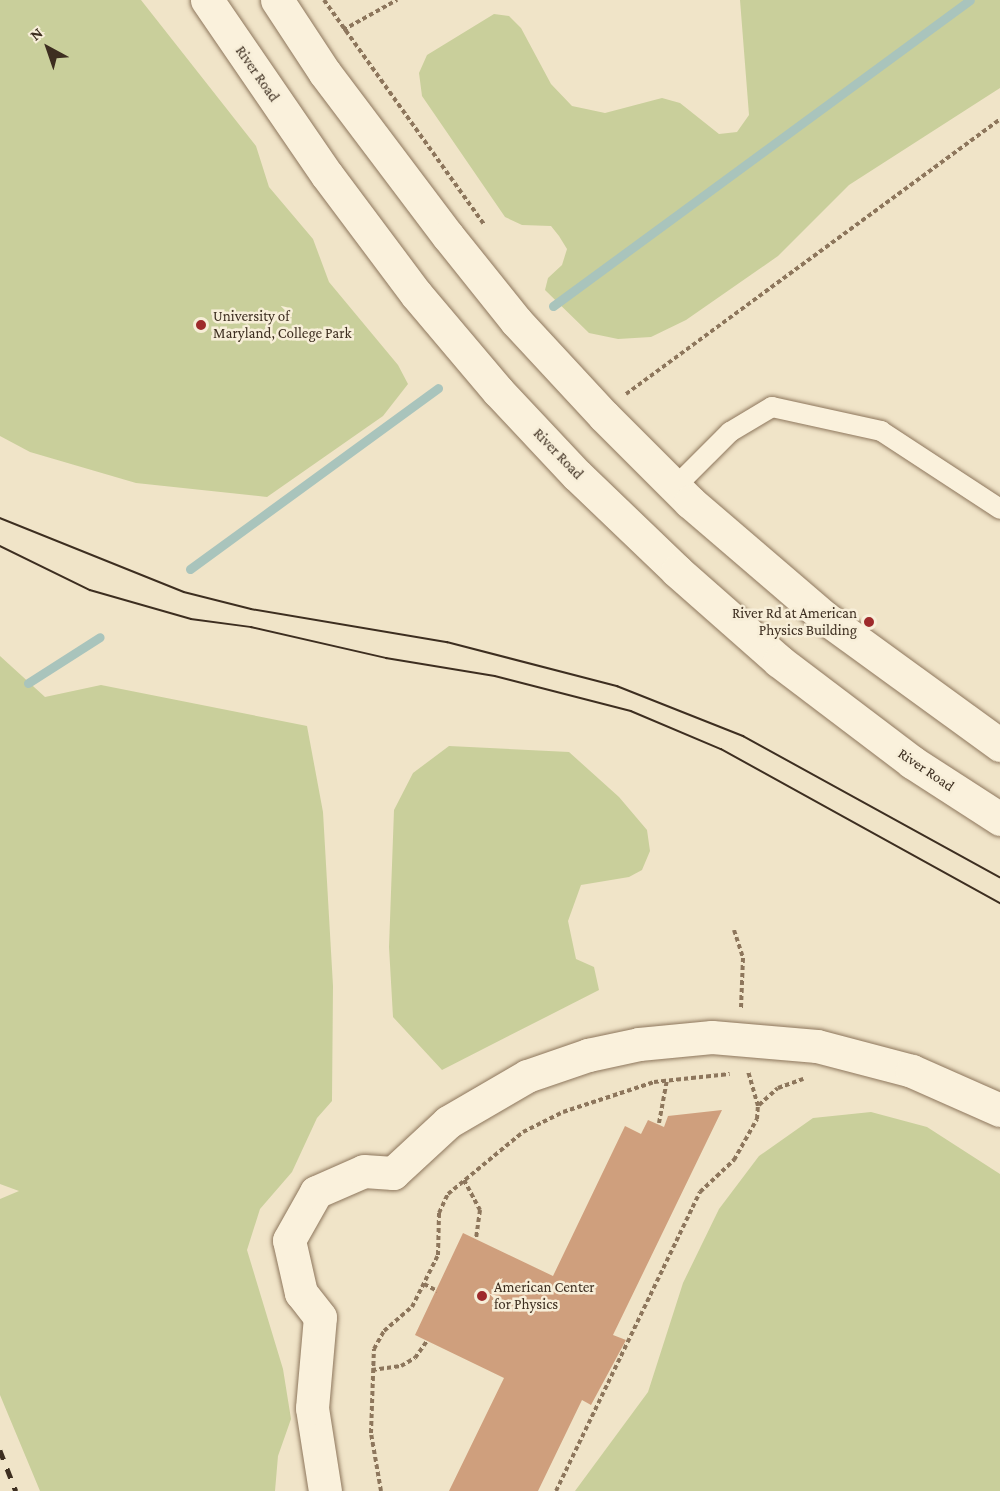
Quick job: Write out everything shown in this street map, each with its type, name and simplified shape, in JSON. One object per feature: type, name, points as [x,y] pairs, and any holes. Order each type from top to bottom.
[{"type":"street","name":"River Road","points":[[207,0],[327,175],[416,294],[498,392],[578,475],[677,572],[779,661],[912,762],[1000,819]]},
{"type":"street","points":[[277,0],[331,82],[516,321],[675,486],[824,617],[1000,746]]},
{"type":"street","points":[[325,1491],[312,1408],[320,1317],[301,1293],[289,1240],[315,1192],[364,1171],[393,1173],[430,1136],[468,1108],[555,1065],[639,1044],[746,1038],[817,1046],[881,1061],[933,1079],[1000,1110]]},
{"type":"lane","points":[[675,486],[730,432],[772,407],[881,431],[1000,509]]},
{"type":"path","points":[[324,0],[343,30],[488,231]]},
{"type":"path","points":[[343,30],[397,0]]},
{"type":"path","points":[[622,397],[1000,119]]},
{"type":"path","points":[[556,1491],[609,1376],[700,1192],[734,1160],[757,1119],[758,1106],[748,1073],[746,1038],[741,1014],[743,958],[734,930]]},
{"type":"path","points":[[381,1491],[371,1433],[374,1349],[384,1331],[412,1307],[438,1255],[439,1213],[448,1194],[523,1132],[602,1096],[667,1080],[748,1073]]},
{"type":"path","points":[[758,1106],[778,1088],[810,1078]]},
{"type":"path","points":[[659,1123],[667,1080]]},
{"type":"path","points":[[464,1180],[480,1209],[476,1240]]},
{"type":"path","points":[[424,1284],[437,1291]]},
{"type":"path","points":[[372,1370],[401,1366],[415,1358],[427,1341]]},
{"type":"green space","name":"University of Maryland, College Park","points":[[0,0],[141,0],[256,146],[269,187],[313,239],[329,282],[398,365],[408,384],[383,416],[267,497],[136,483],[30,452],[0,436]]},
{"type":"green space","points":[[740,0],[1000,0],[1000,88],[849,185],[778,256],[686,320],[651,337],[618,339],[589,333],[545,290],[548,278],[562,265],[567,249],[559,236],[551,226],[522,225],[505,217],[422,96],[419,73],[427,55],[494,14],[509,16],[521,28],[551,84],[572,106],[605,113],[662,98],[680,103],[719,134],[737,132],[749,115]]},
{"type":"green space","points":[[0,656],[45,697],[101,685],[307,726],[323,812],[333,986],[332,1101],[317,1118],[292,1172],[260,1209],[247,1250],[283,1369],[291,1419],[278,1456],[275,1491],[40,1491],[0,1395],[0,1199],[19,1191],[0,1184]]},
{"type":"green space","points":[[449,746],[569,752],[619,797],[647,830],[650,851],[642,870],[629,877],[581,885],[568,921],[576,959],[594,967],[599,990],[442,1070],[393,1017],[389,947],[394,810],[413,773]]},
{"type":"green space","points":[[871,1112],[927,1127],[1000,1174],[1000,1491],[575,1491],[648,1392],[683,1283],[719,1209],[759,1156],[813,1118]]},
{"type":"building","name":"American Center for Physics","points":[[722,1110],[613,1335],[626,1340],[591,1405],[582,1400],[538,1491],[449,1491],[504,1378],[415,1335],[463,1233],[553,1276],[625,1126],[641,1134],[648,1120],[664,1127],[668,1116]]},
{"type":"waterway","points":[[553,306],[970,0]]},
{"type":"waterway","points":[[190,569],[438,388]]},
{"type":"waterway","points":[[28,683],[100,637]]},
{"type":"tram line","points":[[0,518],[184,592],[251,609],[447,642],[617,686],[743,736],[1000,877]]},
{"type":"tram line","points":[[0,546],[90,590],[191,619],[251,627],[386,658],[495,676],[631,711],[721,749],[1000,903]]},
{"type":"railway","points":[[0,1450],[16,1491]]},
{"type":"place","name":"University of Maryland, College Park","points":[[201,325]]},
{"type":"place","name":"River Rd at American Physics Building","points":[[869,622]]},
{"type":"place","name":"American Center for Physics","points":[[482,1296]]}]
